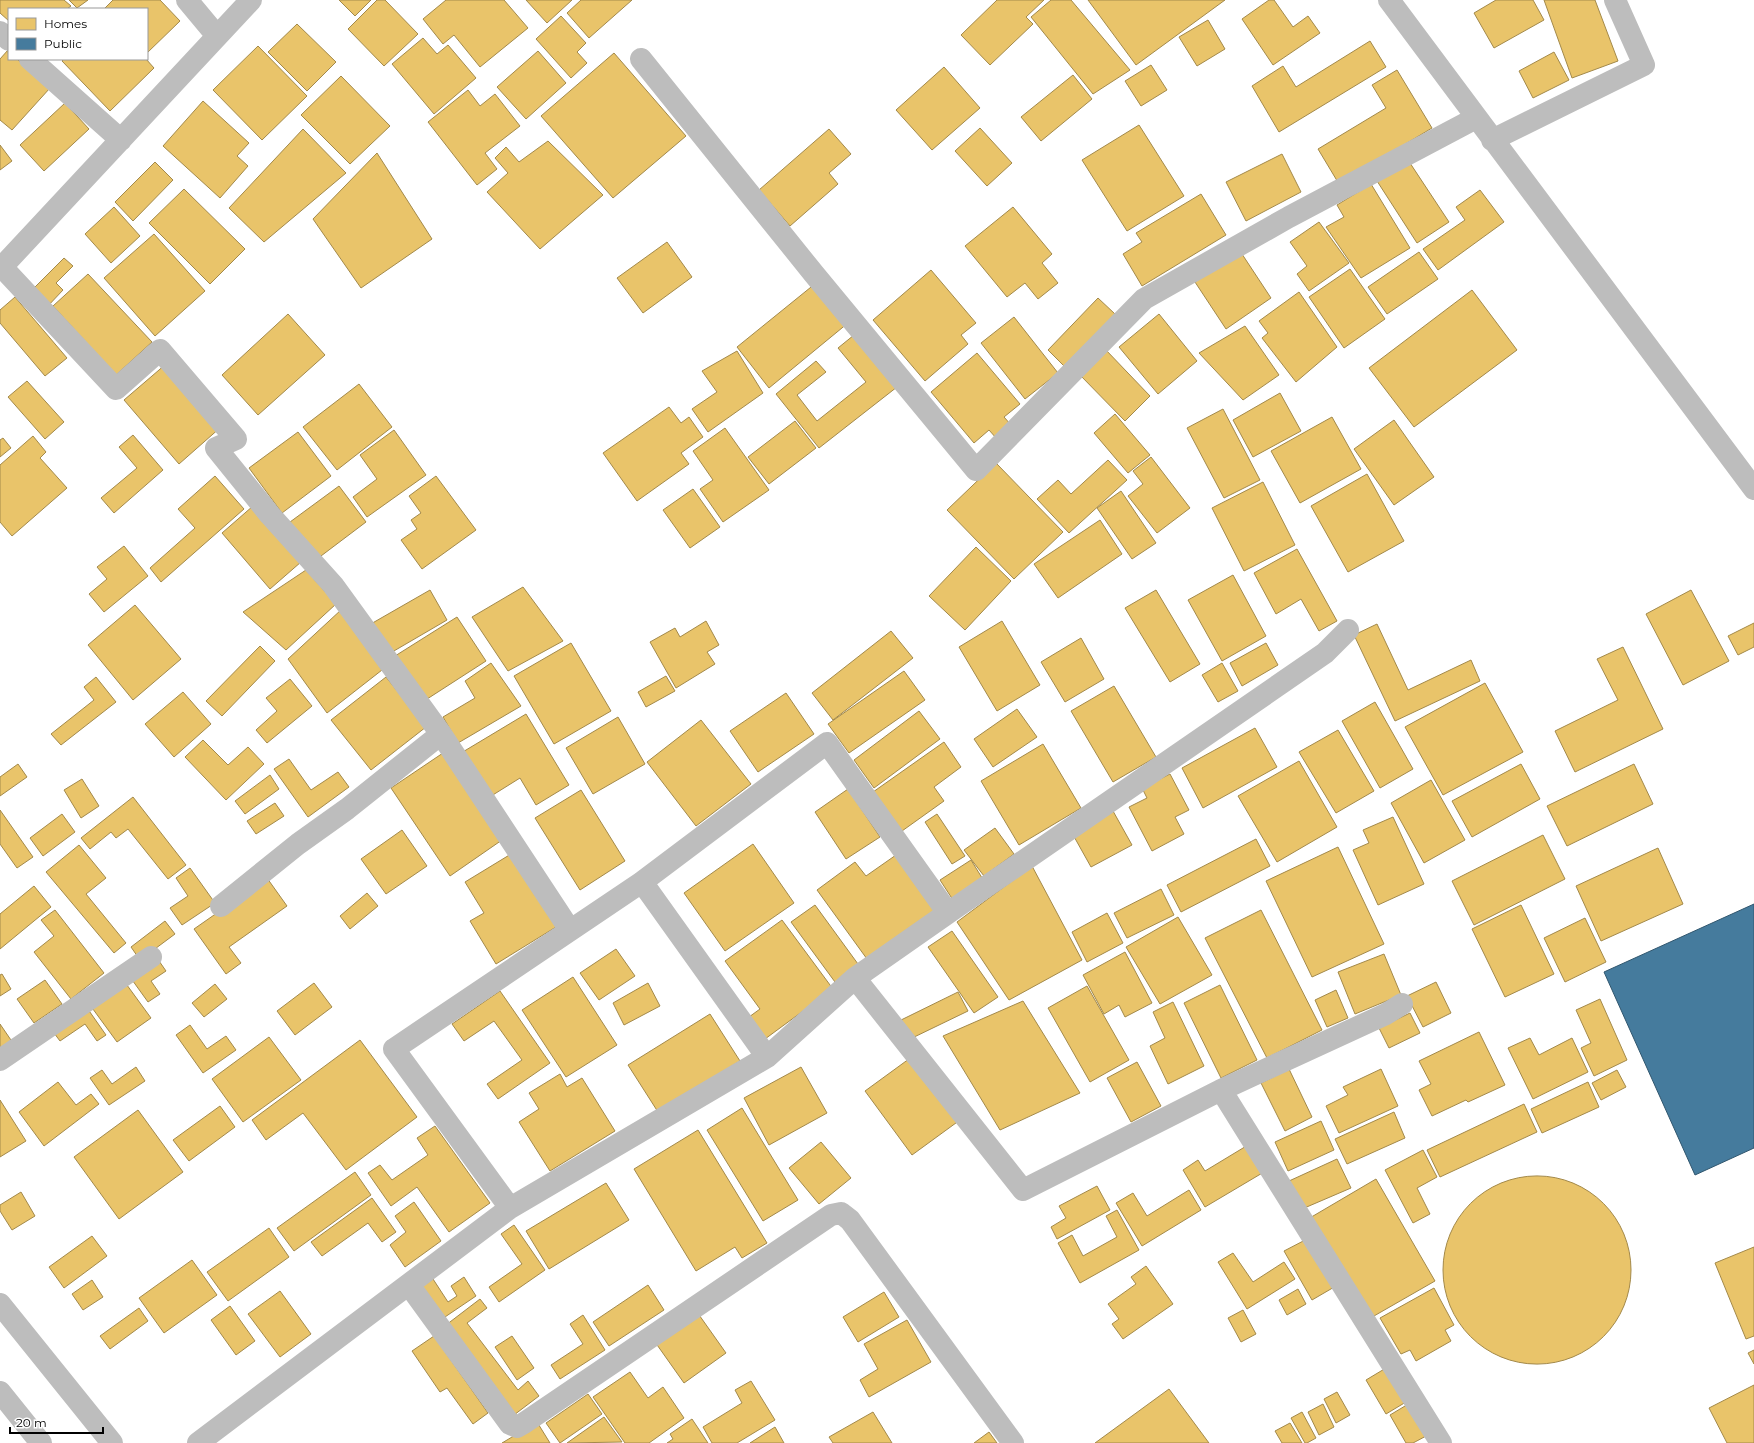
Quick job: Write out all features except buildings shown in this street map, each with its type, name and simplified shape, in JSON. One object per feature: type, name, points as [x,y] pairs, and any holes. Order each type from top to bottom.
[{"type":"main road","points":[[187,0],[217,36]]},
{"type":"main road","points":[[251,0],[1,268],[116,389],[160,350],[236,439],[216,448],[270,515],[333,585],[440,734],[570,930]]},
{"type":"main road","points":[[1389,0],[1492,140],[1754,489]]},
{"type":"main road","points":[[1492,140],[1644,65],[1615,0]]},
{"type":"main road","points":[[0,32],[8,39]]},
{"type":"main road","points":[[641,59],[814,274],[976,470],[1144,299],[1289,217],[1476,118]]},
{"type":"main road","points":[[31,60],[121,140]]},
{"type":"main road","points":[[198,1443],[510,1208],[767,1058],[855,978],[1325,653],[1348,630]]},
{"type":"main road","points":[[221,906],[298,844],[347,809],[440,734]]},
{"type":"main road","points":[[510,1208],[394,1049],[642,882],[827,743],[948,913]]},
{"type":"main road","points":[[642,882],[767,1058]]},
{"type":"main road","points":[[0,1060],[151,957]]},
{"type":"main road","points":[[855,978],[1023,1190],[1221,1090],[1386,1014],[1402,1004]]},
{"type":"main road","points":[[1221,1090],[1441,1443]]},
{"type":"main road","points":[[409,1284],[510,1424],[517,1426],[831,1215],[841,1213],[850,1220],[1013,1443]]},
{"type":"main road","points":[[0,1304],[112,1443]]},
{"type":"main road","points":[[0,1392],[41,1443]]}]
